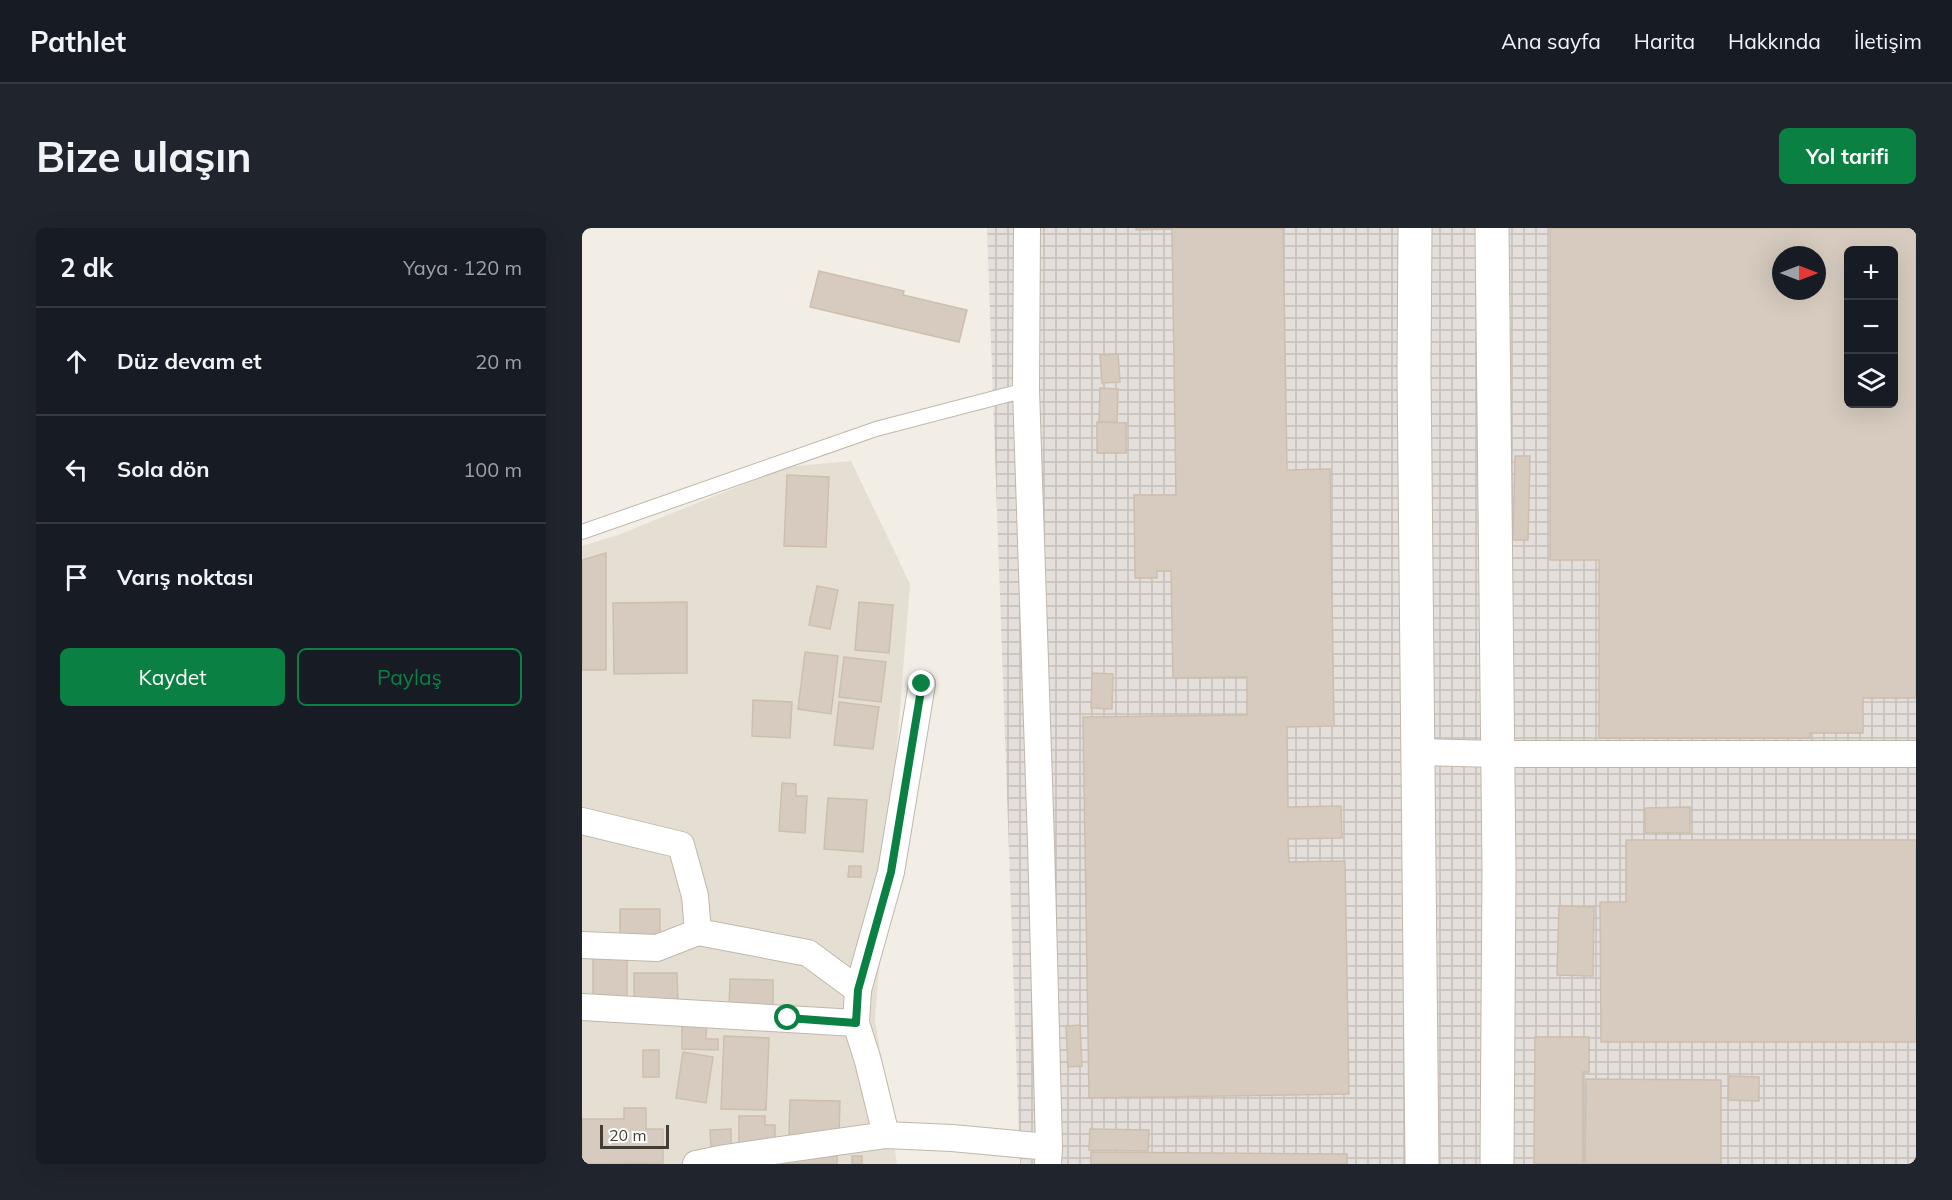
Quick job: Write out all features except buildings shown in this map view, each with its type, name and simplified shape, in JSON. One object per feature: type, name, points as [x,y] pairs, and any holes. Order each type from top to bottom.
[{"type":"street","points":[[696,1164],[886,1135],[952,1138],[1048,1156],[1041,843],[1026,390],[1027,228]]},
{"type":"street","points":[[1415,228],[1414,370],[1422,1164]]},
{"type":"street","points":[[1492,228],[1499,870],[1497,1164]]},
{"type":"street","points":[[886,1135],[856,1023],[858,990],[891,872],[922,684]]},
{"type":"street","points":[[1419,752],[1916,754]]},
{"type":"street","points":[[582,821],[681,845],[695,896],[698,932]]},
{"type":"street","points":[[582,945],[657,948],[698,932],[808,953],[858,990]]},
{"type":"street","points":[[582,1007],[856,1023]]},
{"type":"lane","points":[[582,532],[876,429],[1026,390]]},
{"type":"shaded area","points":[[987,228],[1916,228],[1916,1164],[1020,1164]]},
{"type":"shaded area","points":[[851,461],[910,584],[875,1019],[897,1164],[582,1164],[582,546],[618,535],[786,467]]},
{"type":"route","points":[[788,1018],[856,1023],[858,990],[891,872],[922,684]]}]
